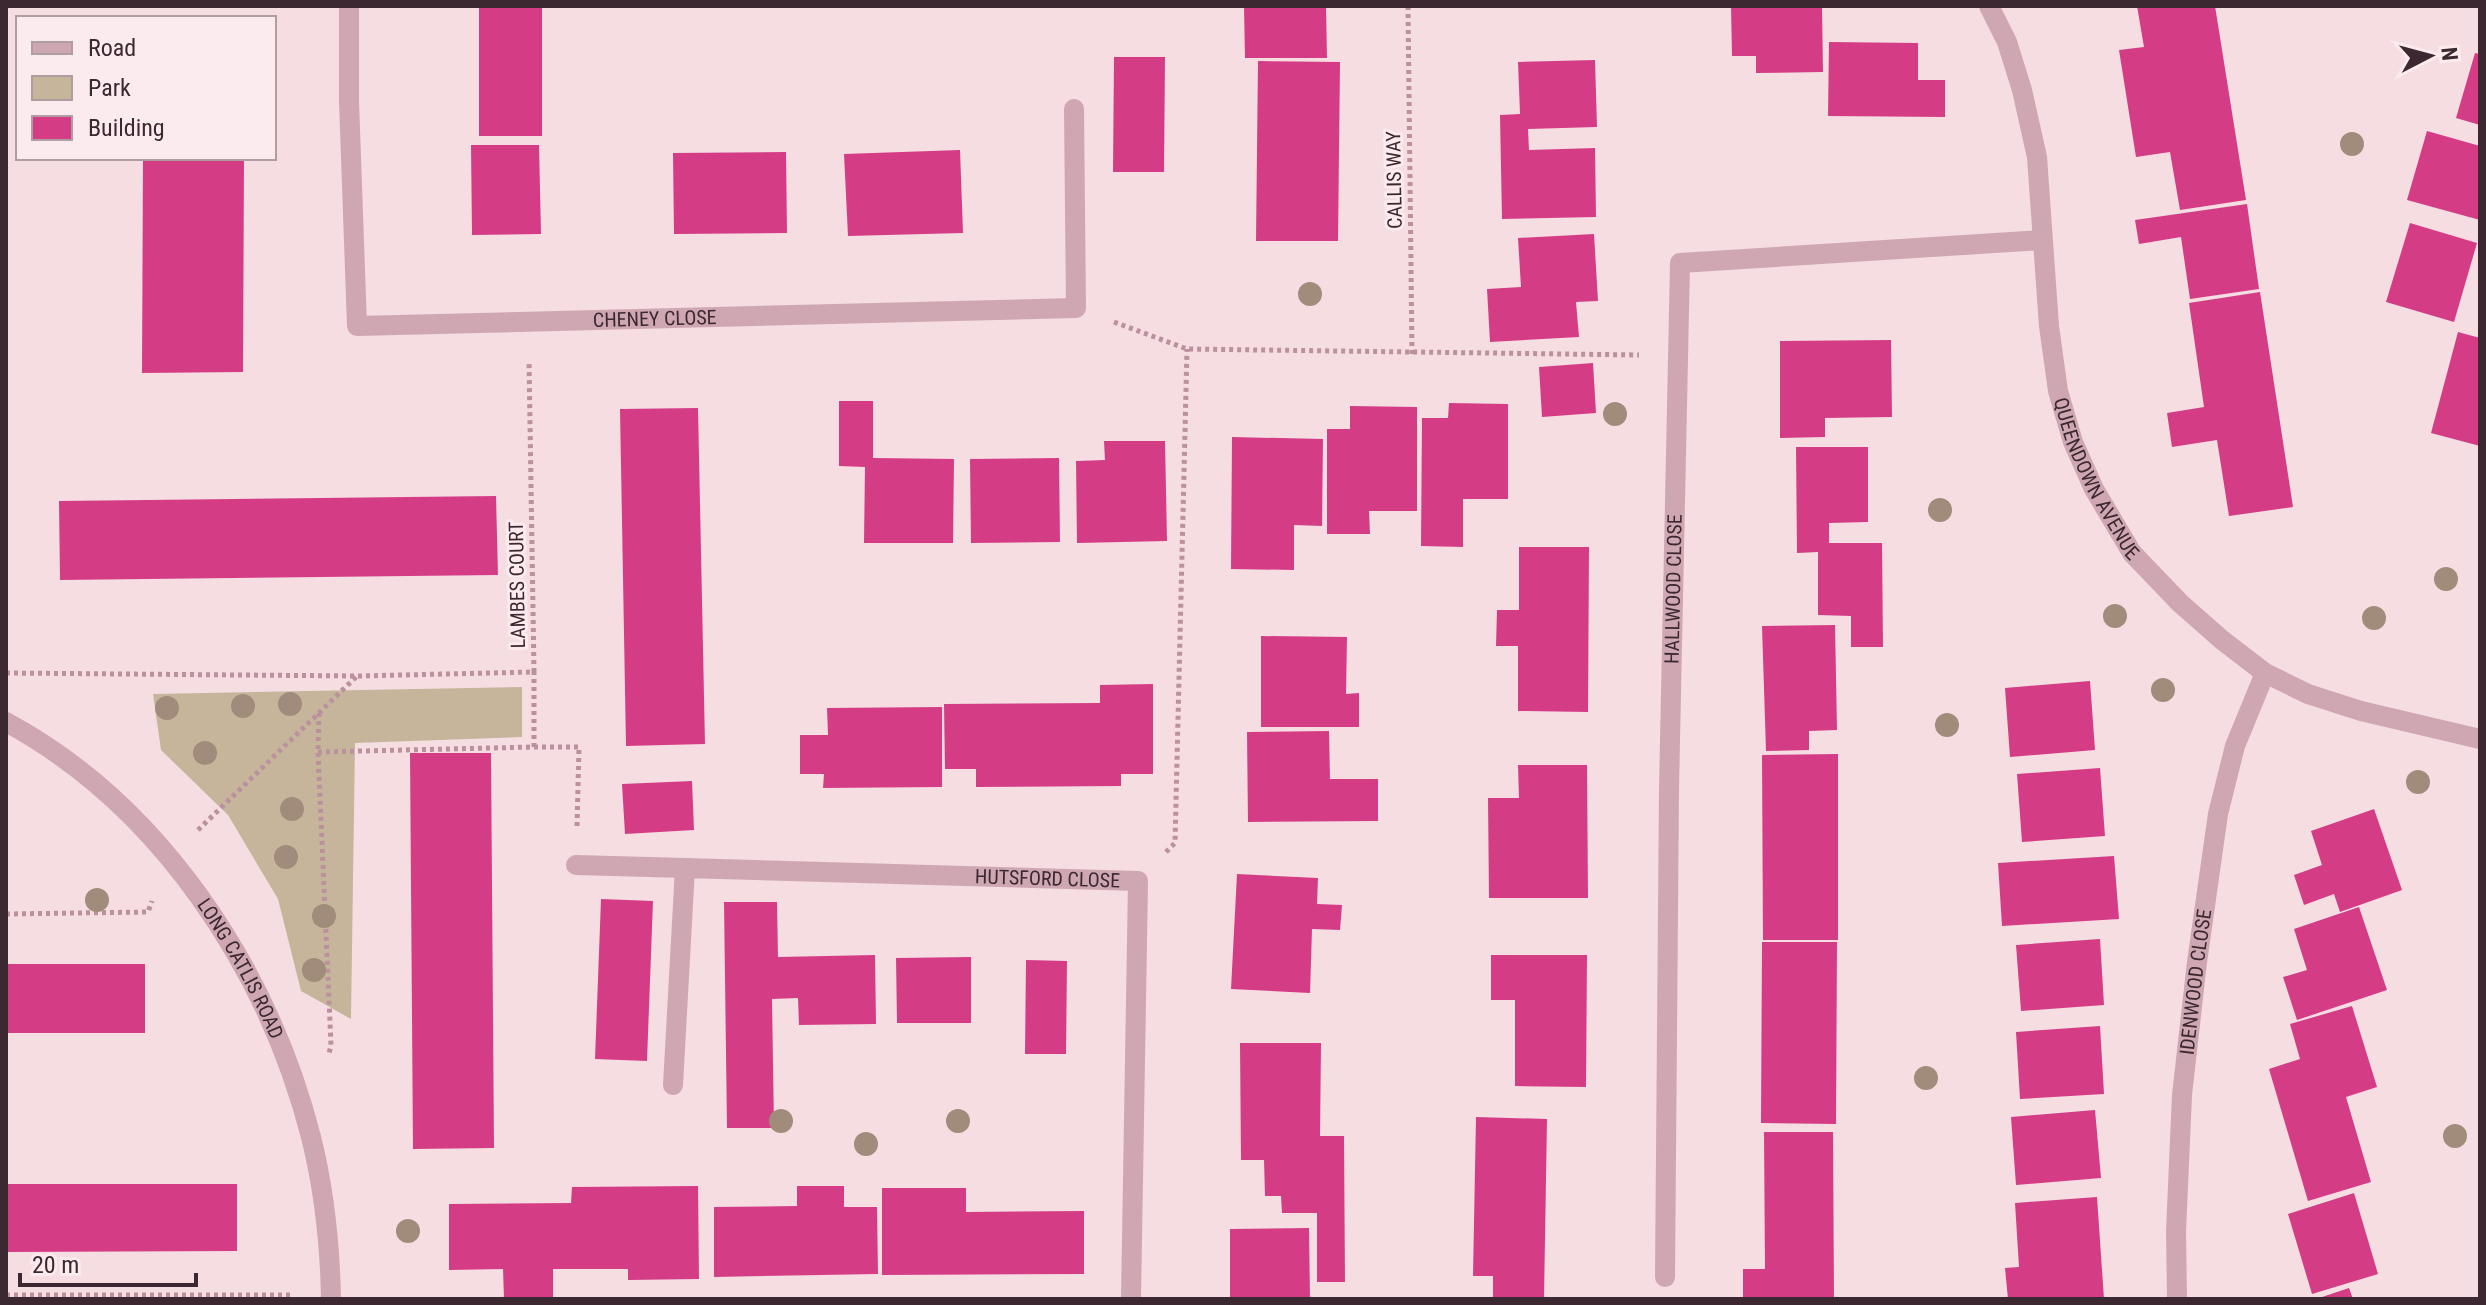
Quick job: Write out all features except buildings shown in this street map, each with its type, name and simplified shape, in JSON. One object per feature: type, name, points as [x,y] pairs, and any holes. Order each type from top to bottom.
[{"type":"street","name":"CHENEY CLOSE","points":[[349,6],[357,326],[1076,308]]},
{"type":"street","name":"QUEENDOWN AVENUE","points":[[1989,6],[2007,42],[2037,157],[2049,326],[2058,391],[2073,442],[2094,489],[2132,553],[2180,603],[2265,673],[2308,694],[2361,711],[2480,739]]},
{"type":"street","points":[[1074,109],[1076,308]]},
{"type":"street","name":"HALLWOOD CLOSE","points":[[1665,1277],[1669,774],[1680,263],[2042,240]]},
{"type":"street","name":"IDENWOOD CLOSE","points":[[2177,1299],[2176,1231],[2182,1095],[2199,947],[2222,801],[2235,746],[2265,673]]},
{"type":"street","name":"LONG CATLIS ROAD","points":[[6,722],[83,772],[170,857],[216,922],[249,979],[296,1087],[311,1137],[321,1188],[331,1297]]},
{"type":"street","name":"HUTSFORD CLOSE","points":[[576,865],[1138,881],[1131,1299]]},
{"type":"street","points":[[673,1085],[685,868]]},
{"type":"path","name":"CALLIS WAY","points":[[1408,6],[1412,354]]},
{"type":"path","points":[[1076,308],[1187,349],[1679,355]]},
{"type":"path","name":"LAMBES COURT","points":[[6,673],[358,676],[534,672],[528,321]]},
{"type":"path","points":[[1138,881],[1175,843],[1187,349]]},
{"type":"path","points":[[534,672],[534,747]]},
{"type":"path","points":[[6,914],[148,912],[170,857],[358,676]]},
{"type":"path","points":[[320,712],[318,752],[331,1045],[328,1060]]},
{"type":"path","points":[[318,752],[579,747],[576,865]]},
{"type":"path","points":[[6,1295],[331,1297]]},
{"type":"green space","points":[[522,687],[522,737],[355,743],[351,1019],[301,991],[278,899],[228,815],[161,750],[153,694]]}]
